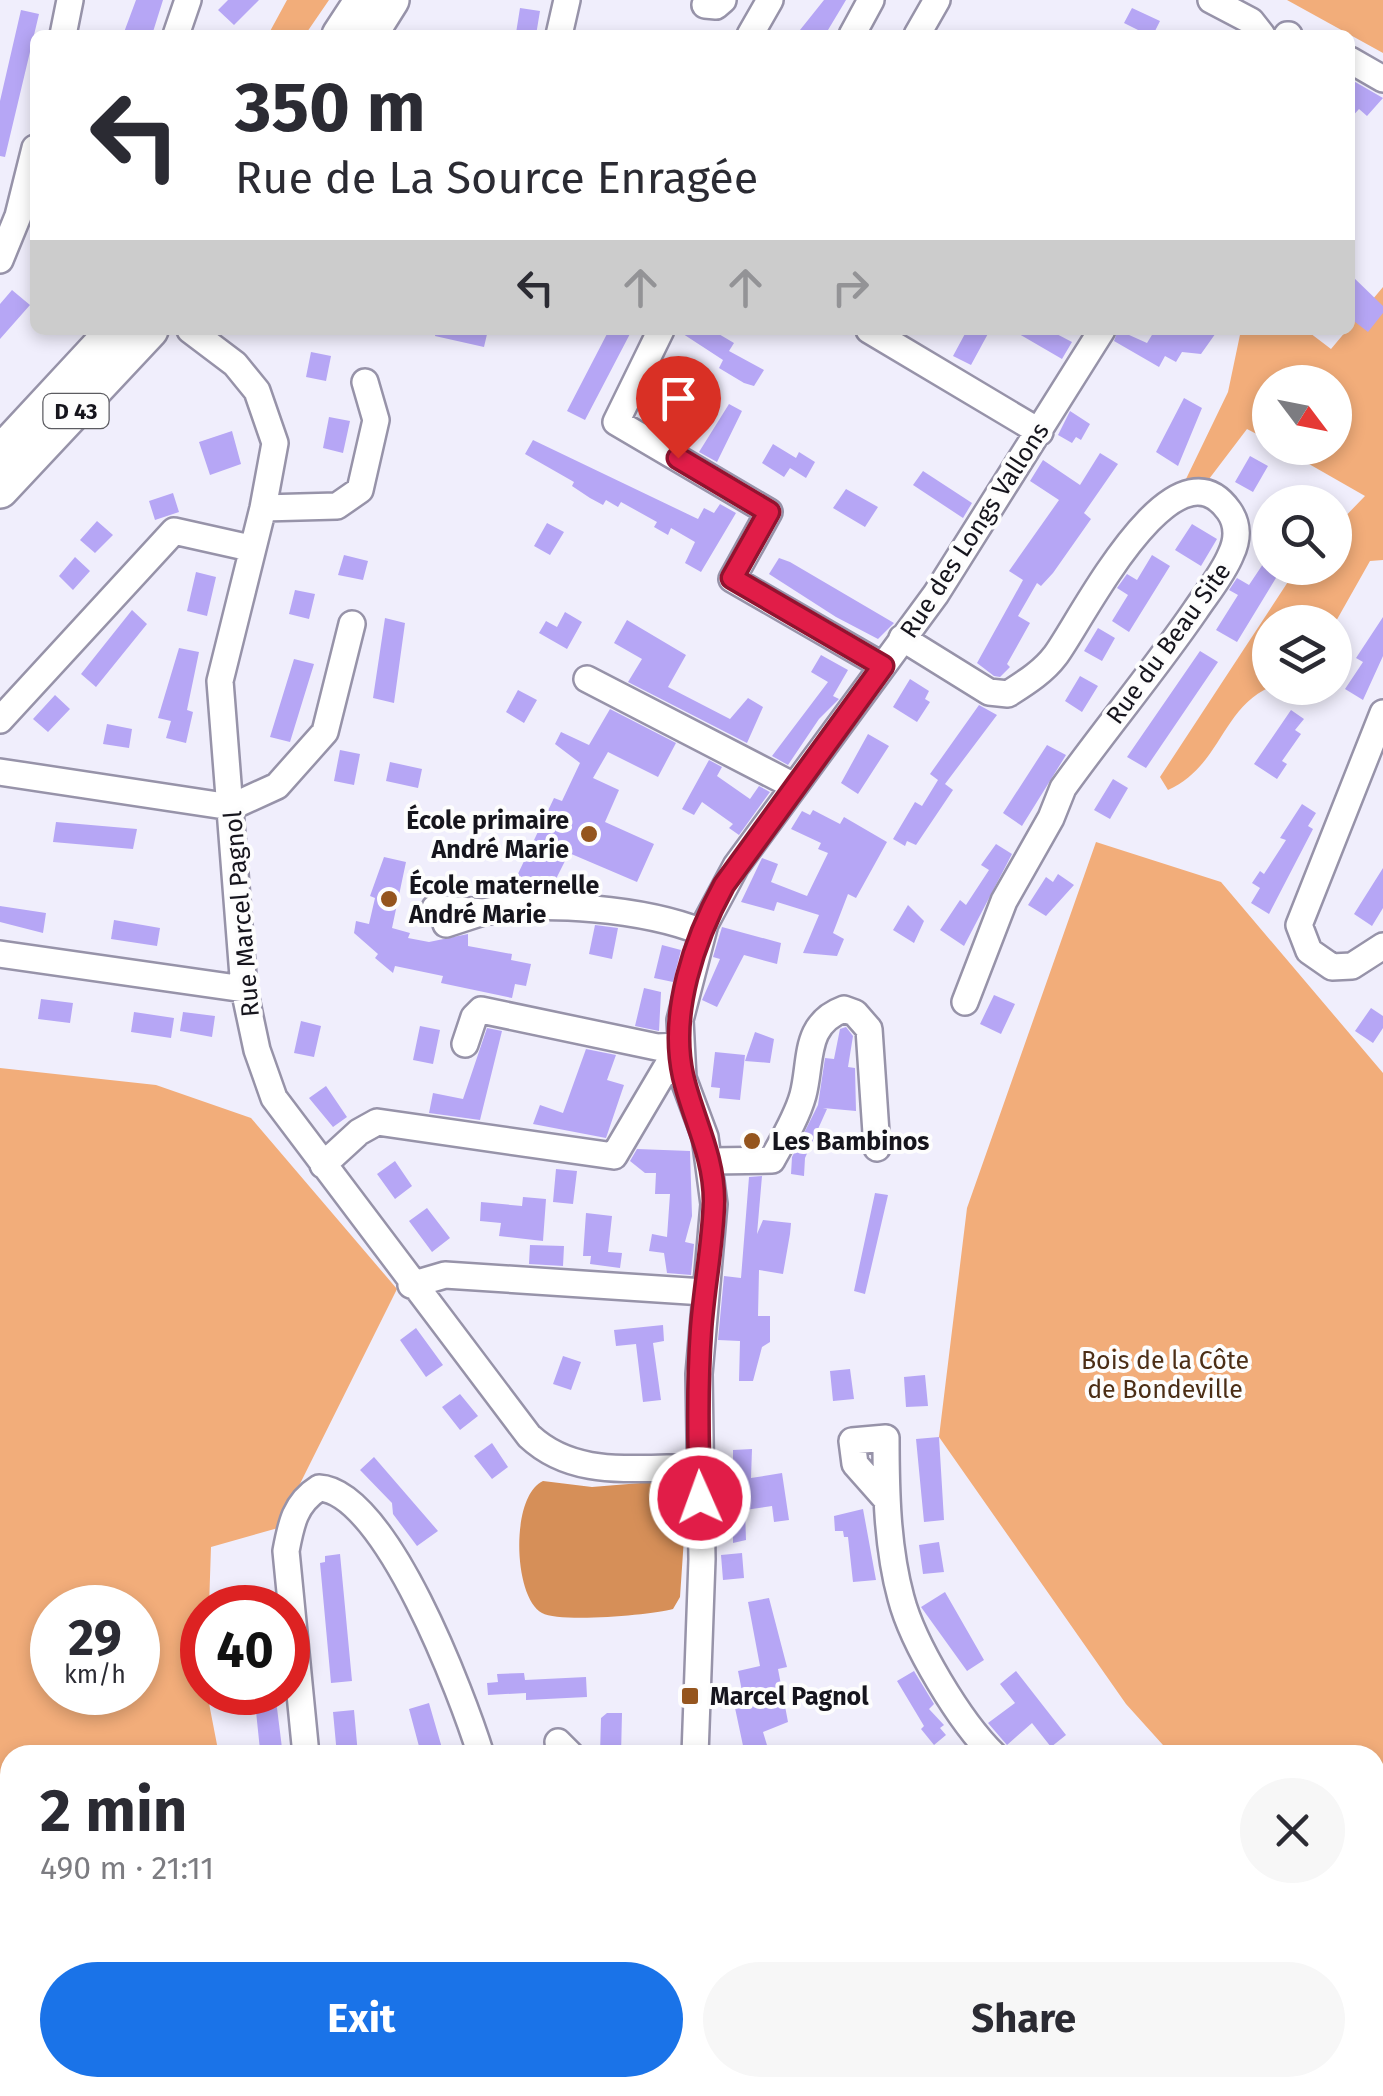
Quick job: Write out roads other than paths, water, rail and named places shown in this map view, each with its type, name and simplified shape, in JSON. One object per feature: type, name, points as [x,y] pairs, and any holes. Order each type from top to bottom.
[{"type":"highway","points":[[343,30],[363,0]]},
{"type":"highway","points":[[372,30],[391,0]]},
{"type":"highway","name":"D 43","points":[[0,454],[110,335]]},
{"type":"highway","name":"D 43","points":[[0,490],[145,335]]},
{"type":"street","points":[[63,30],[70,0]]},
{"type":"street","points":[[178,30],[188,0]]},
{"type":"street","points":[[559,30],[567,0]]},
{"type":"street","points":[[753,30],[770,0]]},
{"type":"street","points":[[855,30],[872,0]]},
{"type":"street","points":[[920,30],[936,0]]},
{"type":"street","points":[[1211,0],[1252,21],[1258,30]]},
{"type":"street","points":[[1355,63],[1383,78]]},
{"type":"street","points":[[1,258],[26,218],[30,187]]},
{"type":"street","points":[[659,335],[616,422],[769,512],[732,578],[883,666]]},
{"type":"street","points":[[877,335],[1040,432]]},
{"type":"street","name":"Rue des Longs Vallons","points":[[694,1745],[702,1559],[699,1468],[704,1292],[714,1204],[711,1162],[684,1078],[679,1046],[685,994],[702,932],[724,885],[883,666],[1040,432],[1092,335]]},
{"type":"street","name":"Rue Marcel Pagnol","points":[[204,336],[236,364],[257,390],[274,443],[263,508],[220,681],[244,989],[257,1050],[274,1098],[411,1284],[529,1436],[550,1455],[587,1466],[699,1468]]},
{"type":"street","points":[[263,508],[337,506],[360,490],[376,420],[365,382]]},
{"type":"street","name":"Rue du Beau Site","points":[[902,638],[990,692],[1008,694],[1052,661],[1111,563],[1164,510],[1195,494],[1224,504],[1234,518],[1237,536],[1216,581],[1063,788],[1051,818],[1004,901],[965,1002]]},
{"type":"street","points":[[0,720],[174,530],[250,548]]},
{"type":"street","points":[[0,772],[231,807],[277,786],[325,732],[352,624]]},
{"type":"street","points":[[587,679],[794,786]]},
{"type":"street","points":[[1383,713],[1299,925],[1309,951],[1332,968],[1352,966],[1383,946]]},
{"type":"street","points":[[440,916],[512,906],[624,914],[702,932]]},
{"type":"street","points":[[0,954],[244,989]]},
{"type":"street","points":[[711,1162],[772,1160],[803,1096],[814,1034],[820,1024],[844,1009],[869,1028],[877,1148]]},
{"type":"street","points":[[465,1044],[481,1010],[657,1048],[679,1046]]},
{"type":"street","points":[[323,1164],[377,1122],[604,1156],[619,1153],[679,1046]]},
{"type":"street","points":[[411,1284],[444,1276],[704,1292]]},
{"type":"street","points":[[305,1745],[286,1550],[292,1519],[306,1497],[320,1488],[344,1495],[386,1543],[444,1662],[477,1745]]},
{"type":"street","points":[[886,1500],[901,1599],[949,1699],[986,1745]]},
{"type":"place","name":"École primaire André Marie","points":[[589,834]]},
{"type":"place","name":"École maternelle André Marie","points":[[389,899]]},
{"type":"place","name":"Les Bambinos","points":[[752,1141]]},
{"type":"place","name":"Marcel Pagnol","points":[[690,1696]]},
{"type":"park label","name":"Bois de la Côte de Bondeville","points":[[1165,1374]]}]
